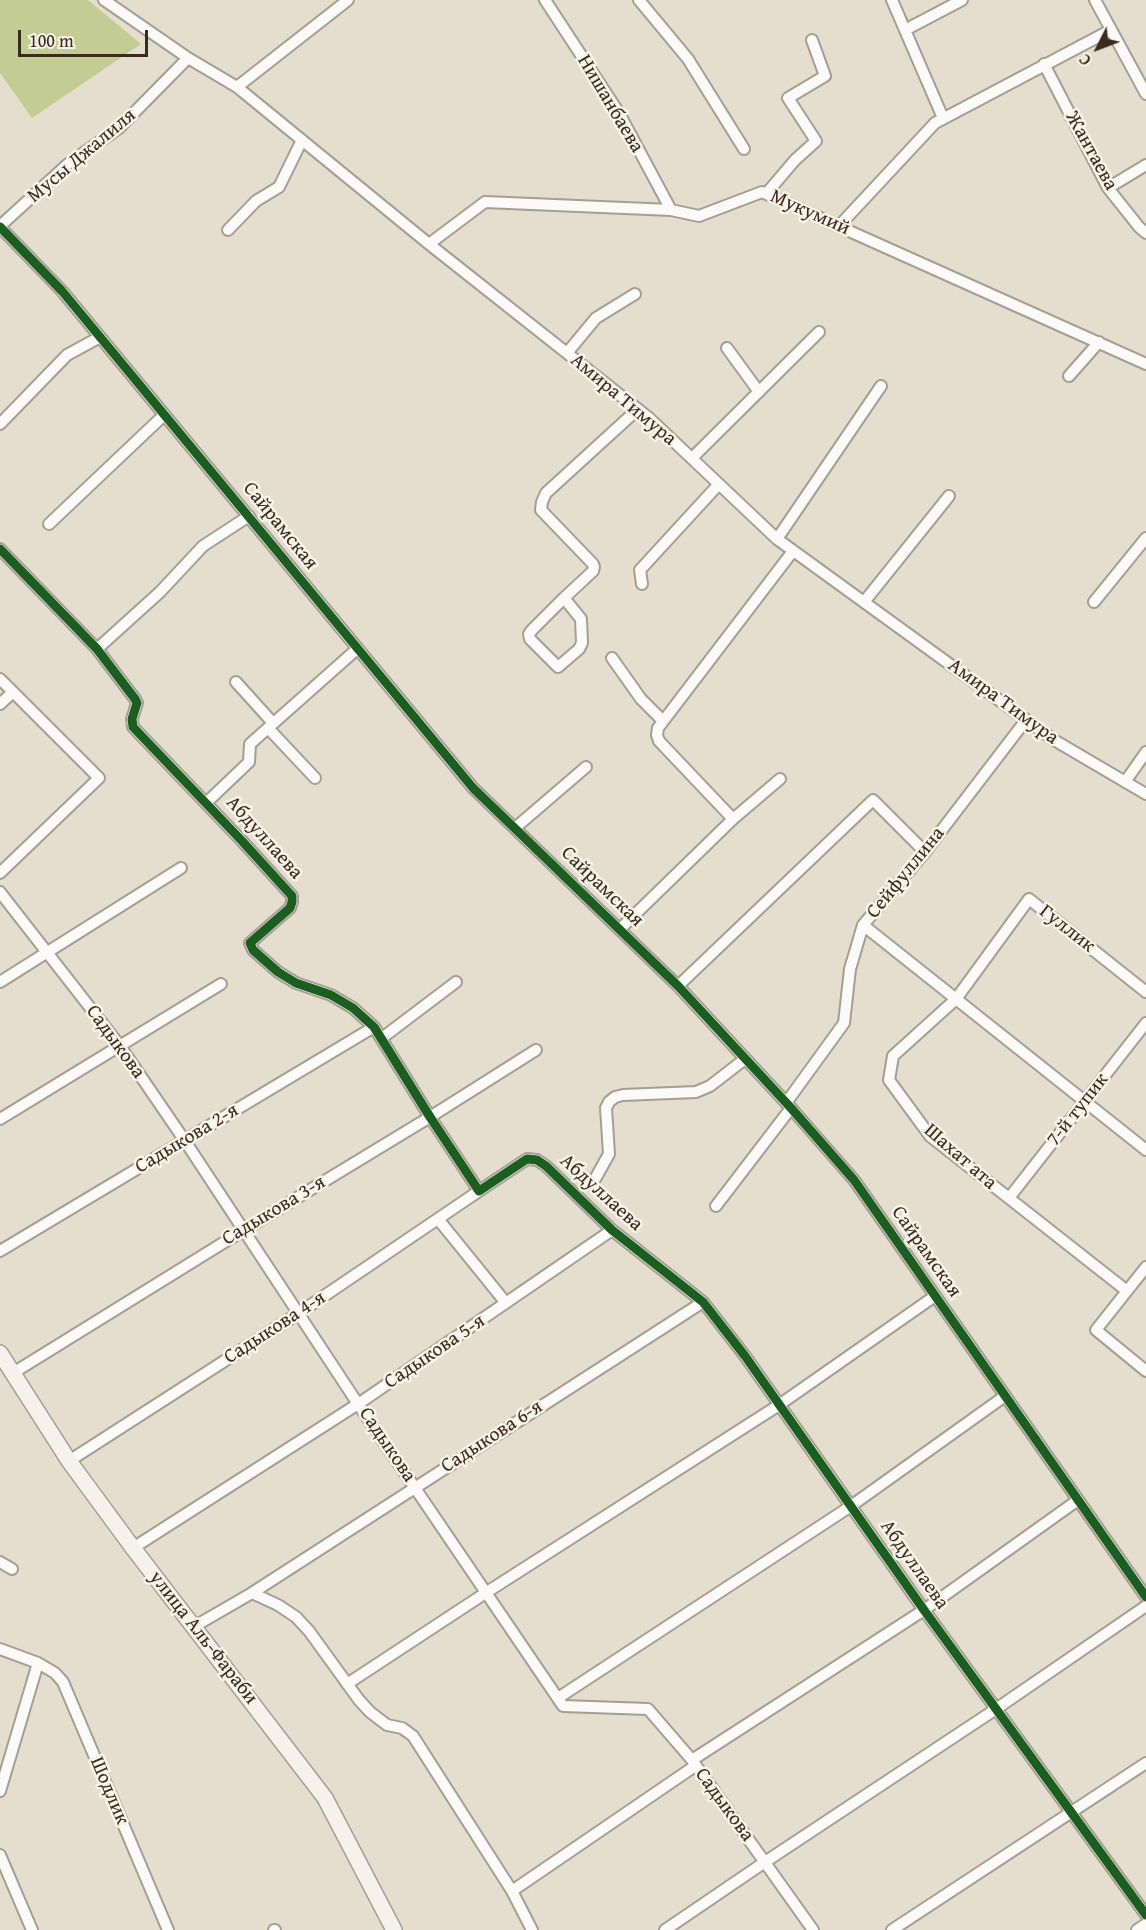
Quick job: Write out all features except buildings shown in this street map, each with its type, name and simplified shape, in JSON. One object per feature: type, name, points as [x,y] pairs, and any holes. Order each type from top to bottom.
[{"type":"main road","name":"улица Аль-Фараби","points":[[0,1353],[69,1461],[325,1798],[394,1930]]},
{"type":"street","points":[[237,87],[348,0]]},
{"type":"street","name":"Нишанбаева","points":[[545,0],[619,113],[671,210]]},
{"type":"street","points":[[639,0],[688,58],[744,149]]},
{"type":"street","points":[[892,0],[943,118]]},
{"type":"street","points":[[905,30],[962,0]]},
{"type":"street","points":[[1095,0],[1146,94]]},
{"type":"street","name":"Амира Тимура","points":[[107,1],[188,58],[237,87],[429,244],[638,409],[777,539],[1054,741],[1146,794]]},
{"type":"street","points":[[839,226],[935,123],[1111,30]]},
{"type":"street","points":[[766,194],[795,160],[816,141],[788,98],[825,76],[812,40]]},
{"type":"street","name":"Мусы Джалиля","points":[[0,226],[68,164],[119,128],[188,58]]},
{"type":"street","name":"Жантаева","points":[[1044,64],[1108,188],[1146,233]]},
{"type":"street","points":[[228,230],[256,201],[279,187],[302,140]]},
{"type":"street","points":[[1108,188],[1146,165]]},
{"type":"street","name":"Мукумий","points":[[429,244],[485,202],[671,210],[699,216],[762,192],[1146,364]]},
{"type":"street","name":"Сайрамская","points":[[0,226],[62,291],[473,788],[678,986],[854,1180],[1146,1597]]},
{"type":"street","points":[[567,353],[596,318],[635,294]]},
{"type":"street","points":[[692,458],[819,332]]},
{"type":"street","points":[[0,424],[67,355],[100,337]]},
{"type":"street","points":[[1069,376],[1099,342]]},
{"type":"street","points":[[727,348],[759,392]]},
{"type":"street","points":[[777,539],[881,386]]},
{"type":"street","points":[[564,598],[581,619],[582,643],[579,649],[558,668],[530,639],[530,634],[564,598],[593,571],[593,564],[541,510],[542,502],[546,493],[638,409]]},
{"type":"street","points":[[49,524],[164,415]]},
{"type":"street","points":[[642,584],[640,570],[719,484]]},
{"type":"street","points":[[864,602],[949,496]]},
{"type":"street","points":[[97,649],[160,592],[203,546],[249,516]]},
{"type":"street","points":[[1094,602],[1146,538]]},
{"type":"street","name":"Абдуллаева","points":[[0,549],[97,649],[135,699],[137,703],[132,719],[133,727],[292,896],[290,908],[250,943],[253,950],[278,972],[296,983],[331,995],[353,1008],[374,1027],[479,1191],[527,1159],[537,1160],[612,1230],[703,1302],[745,1356],[924,1610],[1146,1915]]},
{"type":"street","points":[[733,819],[659,741],[658,728],[793,550]]},
{"type":"street","points":[[206,803],[249,762],[250,744],[357,649]]},
{"type":"street","points":[[612,658],[641,699],[663,721]]},
{"type":"street","points":[[0,679],[99,778],[0,873]]},
{"type":"street","points":[[236,682],[315,778]]},
{"type":"street","points":[[0,704],[13,692]]},
{"type":"street","name":"Сейфуллина","points":[[716,1206],[844,1023],[850,969],[863,925],[925,852],[1026,720]]},
{"type":"street","points":[[1125,782],[1146,752]]},
{"type":"street","points":[[515,828],[586,767]]},
{"type":"street","points":[[620,929],[733,819],[780,779]]},
{"type":"street","points":[[678,986],[873,800],[925,852]]},
{"type":"street","points":[[0,982],[181,868]]},
{"type":"street","name":"Садыкова","points":[[0,892],[120,1046],[358,1404],[563,1706],[648,1709],[694,1763],[813,1930]]},
{"type":"street","name":"Гуллик","points":[[956,999],[1029,899],[1146,992]]},
{"type":"street","points":[[863,925],[1146,1150]]},
{"type":"street","points":[[382,1038],[456,982]]},
{"type":"street","points":[[0,1119],[221,984]]},
{"type":"street","name":"Шахат ата","points":[[956,999],[893,1056],[889,1080],[930,1136],[1127,1291]]},
{"type":"street","name":"7-й тупик","points":[[1009,1198],[1146,1023]]},
{"type":"street","name":"Садыкова 2-я","points":[[0,1251],[374,1027]]},
{"type":"street","name":"Садыкова 3-я","points":[[13,1373],[536,1050]]},
{"type":"street","points":[[595,1179],[609,1154],[606,1108],[615,1097],[696,1092],[710,1086],[745,1059]]},
{"type":"street","name":"Садыкова 4-я","points":[[69,1461],[299,1313],[479,1191]]},
{"type":"street","points":[[438,1219],[506,1304]]},
{"type":"street","name":"Садыкова 5-я","points":[[133,1548],[358,1404],[612,1230]]},
{"type":"street","points":[[1146,1267],[1096,1330],[1146,1371]]},
{"type":"street","points":[[347,1684],[779,1405],[935,1296]]},
{"type":"street","name":"Садыкова 6-я","points":[[195,1626],[252,1593],[703,1302]]},
{"type":"street","points":[[558,1698],[851,1506],[1005,1396]]},
{"type":"street","points":[[512,1891],[694,1763],[924,1610],[1078,1500]]},
{"type":"street","points":[[0,1562],[12,1569]]},
{"type":"street","points":[[252,1593],[279,1605],[296,1617],[370,1712],[387,1725],[402,1728],[413,1736],[512,1891],[532,1930]]},
{"type":"street","points":[[665,1930],[1146,1606]]},
{"type":"street","name":"Шодлик","points":[[0,1649],[38,1663],[55,1673],[63,1682],[168,1930]]},
{"type":"street","points":[[0,1791],[38,1663]]},
{"type":"street","points":[[892,1930],[1146,1763]]},
{"type":"street","points":[[0,1856],[32,1930]]},
{"type":"street","points":[[1137,1930],[1146,1924]]},
{"type":"green space","points":[[0,0],[88,0],[141,44],[32,118],[0,73]]},
{"type":"cycle path","points":[[0,227],[62,291],[473,788],[678,986],[854,1180],[1146,1597]]},
{"type":"cycle path","points":[[0,549],[97,649],[135,699],[137,703],[132,719],[133,727],[292,896],[290,908],[250,943],[253,950],[278,972],[296,983],[331,995],[353,1008],[374,1027],[479,1191],[527,1159],[537,1160],[612,1230],[703,1302],[745,1356],[924,1610],[1146,1915]]}]
